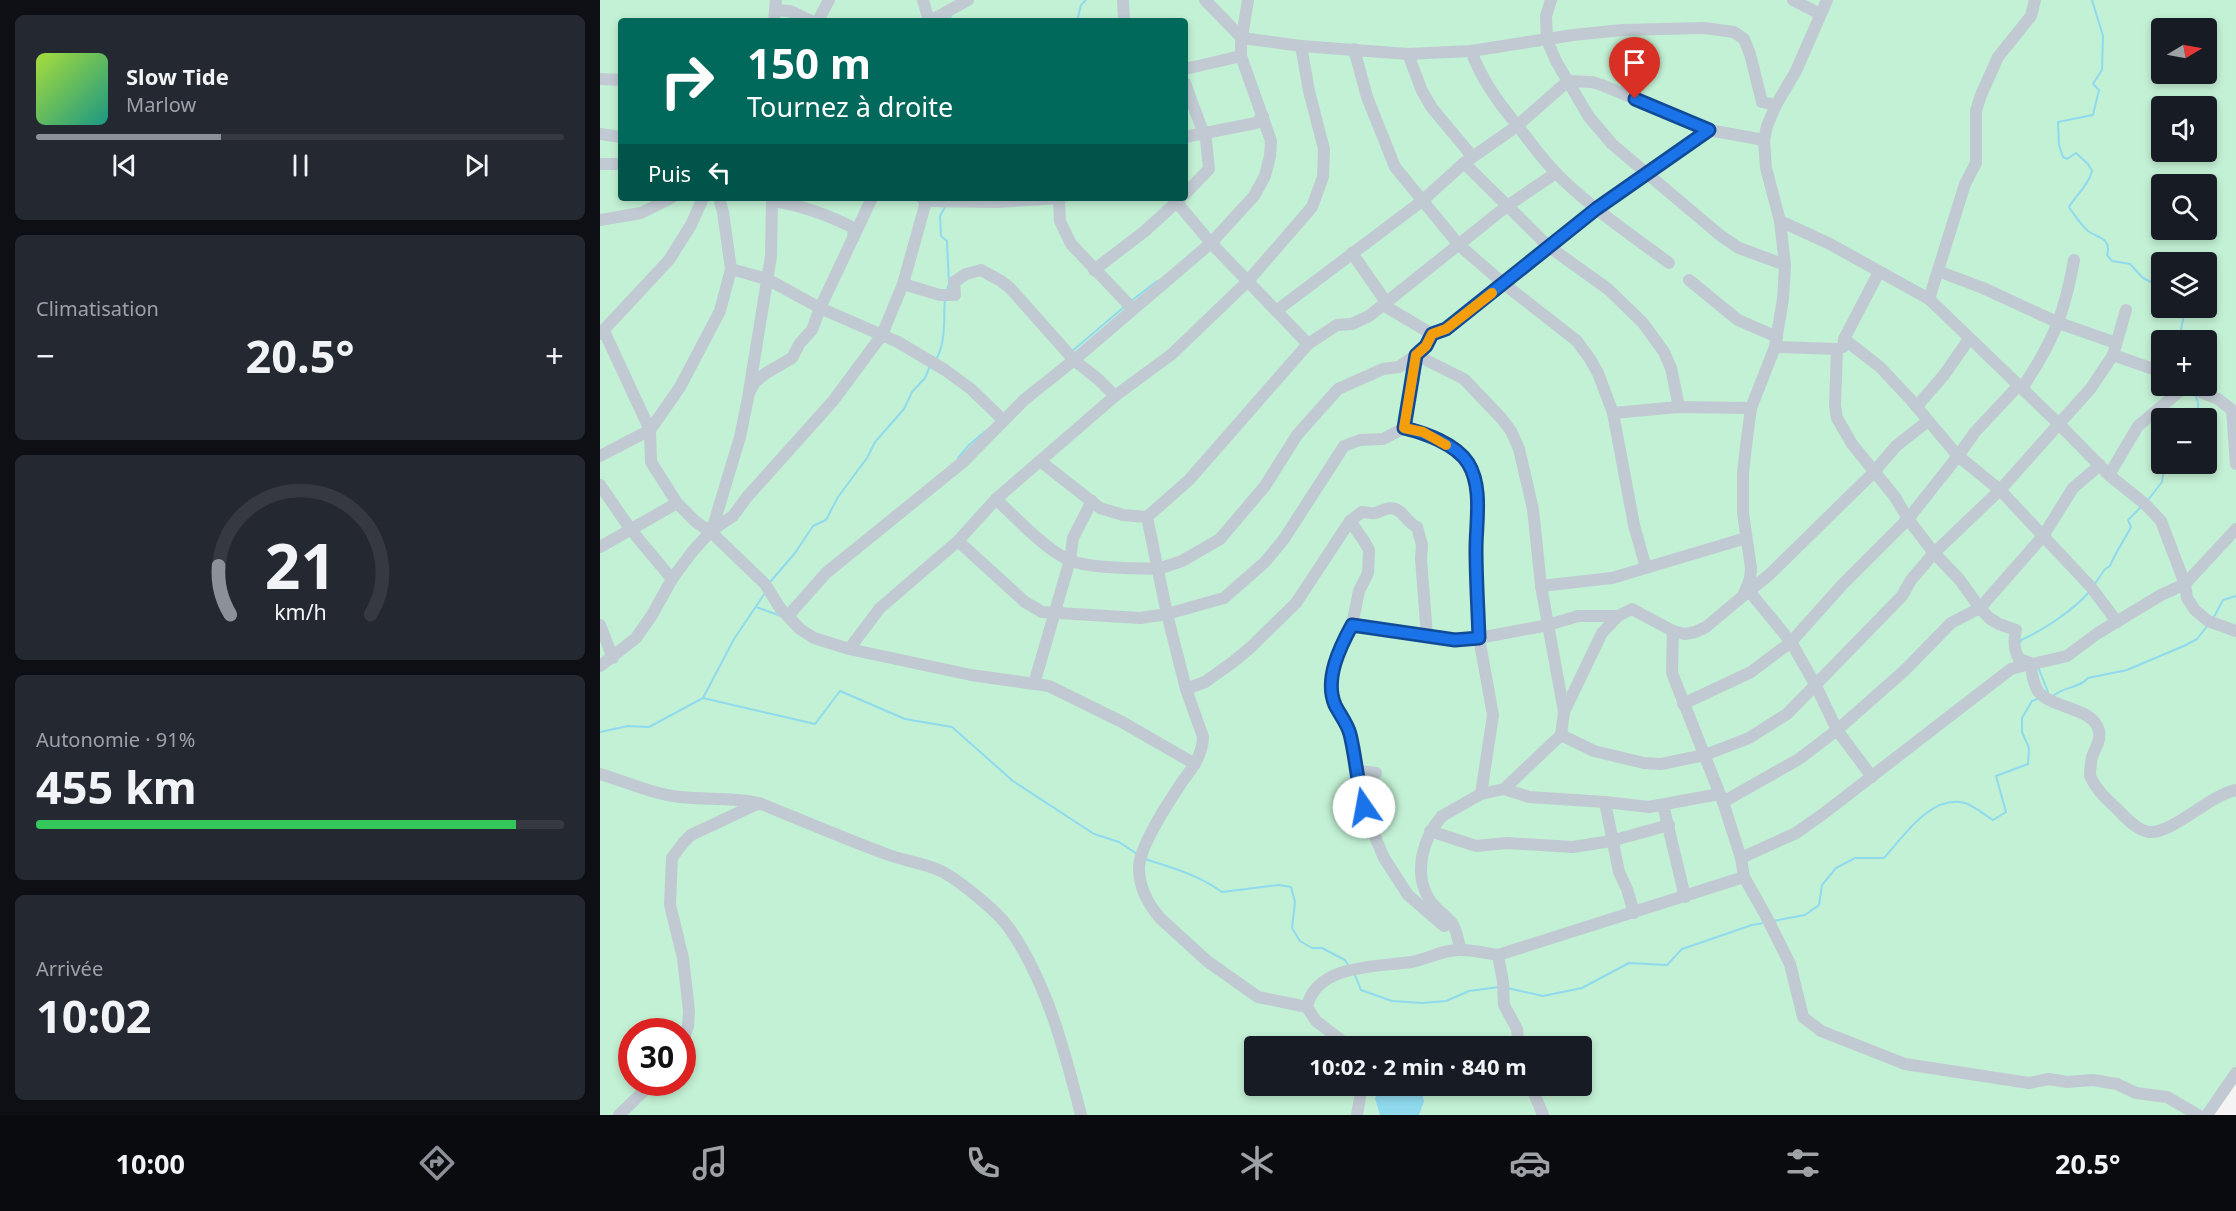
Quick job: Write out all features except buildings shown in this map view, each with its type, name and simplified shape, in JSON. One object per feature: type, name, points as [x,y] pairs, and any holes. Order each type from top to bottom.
[{"type":"street","points":[[820,18],[829,0]]},
{"type":"street","points":[[922,0],[928,18]]},
{"type":"street","points":[[935,18],[968,0]]},
{"type":"street","points":[[1123,0],[1124,18]]},
{"type":"street","points":[[1205,0],[1241,38],[1301,46],[1408,54],[1471,51],[1622,30],[1704,28],[1734,32],[1744,39],[1762,102],[1776,105]]},
{"type":"street","points":[[784,612],[826,573],[963,462],[1024,400],[1074,360],[1129,305],[1209,240],[1254,196],[1265,176],[1271,141],[1260,119],[1237,58],[1248,0]]},
{"type":"street","points":[[1551,0],[1546,16],[1547,40],[1556,61],[1589,117],[1611,144],[1721,236],[1739,248],[1785,265]]},
{"type":"street","points":[[1793,0],[1820,14]]},
{"type":"street","points":[[1746,593],[1750,568],[1743,513],[1743,473],[1751,408],[1776,342],[1783,299],[1785,265],[1780,221],[1766,168],[1764,140],[1776,105],[1796,71],[1827,0]]},
{"type":"street","points":[[1929,299],[1965,184],[1976,163],[1976,111],[1981,95],[1998,57],[2031,16],[2035,0]]},
{"type":"street","points":[[775,10],[790,11],[805,18]]},
{"type":"street","points":[[849,649],[880,608],[958,541],[996,499],[1115,396],[1172,354],[1248,281],[1312,207],[1323,177],[1324,149],[1309,91],[1301,46]]},
{"type":"street","points":[[1354,49],[1367,97],[1395,167],[1460,245],[1504,284],[1577,341],[1598,373],[1613,413],[1634,525],[1646,568]]},
{"type":"street","points":[[1471,51],[1489,89],[1556,173],[1596,209],[1669,263]]},
{"type":"street","points":[[1408,54],[1422,91],[1432,108],[1468,160],[1507,206],[1548,246],[1608,289],[1643,323],[1664,352],[1671,368],[1679,407]]},
{"type":"street","points":[[1188,68],[1237,58]]},
{"type":"street","points":[[600,79],[618,80]]},
{"type":"street","points":[[1276,311],[1422,201],[1468,160],[1517,126],[1568,81],[1592,82],[1602,85],[1709,130],[1764,140]]},
{"type":"street","points":[[1188,91],[1204,133],[1209,169],[1188,189]]},
{"type":"street","points":[[1188,136],[1260,119]]},
{"type":"street","points":[[996,499],[1053,550],[1070,560],[1096,566],[1158,569],[1182,561],[1221,538],[1265,486],[1297,435],[1338,389],[1383,369],[1399,367],[1426,346],[1432,334],[1446,329],[1596,209],[1709,130]]},
{"type":"street","points":[[600,134],[618,137]]},
{"type":"street","points":[[600,164],[618,164]]},
{"type":"street","points":[[1040,461],[1110,512],[1147,517],[1189,480],[1308,344],[1336,326],[1352,324],[1370,316],[1507,206],[1556,173]]},
{"type":"street","points":[[600,220],[641,213],[665,201]]},
{"type":"street","points":[[702,201],[691,225],[669,260],[602,332],[650,430],[651,462],[677,503],[696,522],[711,531],[768,589],[800,630],[814,638],[849,649],[971,675],[1059,690],[1122,722],[1195,764]]},
{"type":"street","points":[[600,456],[650,430],[680,387],[720,311],[731,269],[720,201]]},
{"type":"street","points":[[748,398],[771,256],[772,201]]},
{"type":"street","points":[[778,201],[795,204],[854,228],[853,239]]},
{"type":"street","points":[[711,531],[740,437],[750,389],[766,373],[792,358],[800,343],[812,330],[820,308],[871,201]]},
{"type":"street","points":[[600,666],[636,639],[672,579],[692,552],[711,531],[733,516],[747,497],[833,401],[882,335],[903,284],[924,201]]},
{"type":"street","points":[[947,201],[1013,201]]},
{"type":"street","points":[[1059,201],[1063,230],[1071,244],[1129,305]]},
{"type":"street","points":[[1094,270],[1145,231],[1176,201]]},
{"type":"street","points":[[1181,201],[1209,240],[1308,344]]},
{"type":"street","points":[[1780,221],[1830,244],[1929,299],[2060,424],[2109,475],[2145,504],[2161,521],[2185,584],[2187,598],[2195,610],[2213,622],[2236,631]]},
{"type":"street","points":[[1352,253],[1384,304],[1432,334]]},
{"type":"street","points":[[1683,704],[1751,672],[1791,642],[1842,585],[1908,519],[1975,432],[2020,387],[2045,353],[2065,306],[2074,260]]},
{"type":"street","points":[[731,269],[766,279],[820,308],[925,357],[945,370],[992,408],[1003,420]]},
{"type":"street","points":[[903,284],[944,295],[955,295],[954,282],[966,274],[981,270],[1010,288],[1074,360],[1100,380],[1115,396]]},
{"type":"street","points":[[1938,271],[1983,288],[2151,367]]},
{"type":"street","points":[[1835,387],[1844,339],[1879,272]]},
{"type":"street","points":[[1689,280],[1738,320],[1776,342],[1837,349],[1835,387],[1838,418],[1852,444],[1895,498],[1934,553],[1959,579],[1980,608],[1989,618],[2016,630],[2014,650],[2019,659],[2034,663]]},
{"type":"street","points":[[1561,735],[1594,751],[1644,763],[1676,762],[1705,756],[1749,738],[1787,714],[1902,596],[1911,580],[1934,553],[2000,490],[2091,388],[2115,349],[2126,310]]},
{"type":"street","points":[[1844,339],[1880,367],[1917,406],[1958,456],[2000,490],[2093,590],[2117,622]]},
{"type":"street","points":[[1917,406],[1950,367],[1969,339]]},
{"type":"street","points":[[1404,428],[1416,355]]},
{"type":"street","points":[[1416,355],[1464,379],[1511,431],[1522,459],[1533,509],[1541,586],[1564,712]]},
{"type":"street","points":[[2109,475],[2138,426],[2174,396]]},
{"type":"street","points":[[2210,396],[2232,410],[2236,464]]},
{"type":"street","points":[[1613,413],[1679,407],[1751,408]]},
{"type":"street","points":[[1504,789],[1561,735],[1564,712],[1598,640],[1618,616],[1632,609],[1673,631],[1685,634],[1706,627],[1769,575],[1873,473],[1896,446],[1928,421]]},
{"type":"street","points":[[958,541],[1025,602],[1042,612],[1140,618],[1167,614],[1224,598],[1265,561],[1284,539],[1344,446],[1360,440],[1383,439],[1404,428],[1423,432],[1452,448],[1468,462],[1477,487],[1476,549],[1479,638],[1493,714],[1481,794]]},
{"type":"street","points":[[1461,950],[1452,923],[1440,913],[1423,887],[1420,871],[1430,831],[1442,816],[1481,794],[1504,789],[1529,797],[1648,807],[1721,798],[1799,759],[1837,730],[1904,671],[1951,623],[1980,608],[2043,536],[2073,488],[2100,465]]},
{"type":"street","points":[[600,485],[631,530],[672,579]]},
{"type":"street","points":[[1034,684],[1070,560],[1073,538],[1092,501]]},
{"type":"street","points":[[600,547],[677,503]]},
{"type":"street","points":[[1186,689],[1204,682],[1233,662],[1296,603],[1350,521],[1362,512],[1375,513],[1393,508],[1401,512],[1409,524],[1417,527],[1422,545],[1427,636]]},
{"type":"street","points":[[1147,517],[1167,614],[1186,689],[1203,737],[1203,745],[1195,764],[1153,828],[1139,866],[1142,889],[1153,910],[1207,961],[1258,997],[1307,1007],[1316,1021],[1336,1036]]},
{"type":"street","points":[[1350,521],[1369,550],[1368,573],[1359,591],[1352,625],[1333,671],[1332,690],[1335,705],[1350,732],[1368,820],[1384,858],[1398,881],[1417,904],[1456,936]]},
{"type":"street","points":[[1741,858],[1796,833],[2012,669],[2067,656],[2161,595],[2185,584],[2236,529]]},
{"type":"street","points":[[1541,586],[1612,578],[1746,538]]},
{"type":"street","points":[[1746,593],[1791,642],[1837,730],[1872,777]]},
{"type":"street","points":[[1352,625],[1455,640],[1479,638],[1548,625],[1578,616],[1618,616]]},
{"type":"street","points":[[600,625],[613,658]]},
{"type":"street","points":[[1673,631],[1672,673],[1721,798],[1741,858],[1744,877],[1790,964],[1803,1017],[1821,1030],[1905,1064],[2029,1083],[2049,1079],[2067,1082],[2094,1080],[2117,1084],[2136,1093],[2167,1097],[2198,1115]]},
{"type":"street","points":[[2034,663],[2037,690],[2044,697],[2078,711],[2095,721],[2099,730],[2099,741],[2092,759],[2090,776],[2102,795],[2140,829],[2149,832],[2159,831],[2210,801],[2236,790]]},
{"type":"street","points":[[1357,771],[1376,773]]},
{"type":"street","points":[[600,774],[643,790],[680,797],[738,798],[759,803],[887,855],[942,872],[970,892],[1008,927],[1032,969],[1048,1006],[1069,1068],[1081,1115]]},
{"type":"street","points":[[1605,802],[1619,872],[1634,913]]},
{"type":"street","points":[[689,1018],[683,958],[670,905],[672,858],[691,835],[759,803]]},
{"type":"street","points":[[1663,805],[1685,897]]},
{"type":"street","points":[[1430,831],[1476,846],[1507,843],[1573,847],[1611,841],[1669,825]]},
{"type":"street","points":[[1307,1007],[1311,995],[1320,985],[1352,970],[1411,962],[1445,951],[1461,950],[1498,955],[1744,877]]},
{"type":"street","points":[[1498,955],[1504,1005],[1517,1029],[1518,1036]]},
{"type":"street","points":[[2207,1115],[2236,1073]]},
{"type":"street","points":[[619,1115],[639,1096]]},
{"type":"street","points":[[1357,1115],[1360,1096]]},
{"type":"street","points":[[1535,1096],[1543,1115]]},
{"type":"green space","points":[[600,0],[2236,0],[2236,1084],[2213,1115],[1419,1115],[1424,1102],[1423,1096],[1592,1096],[1592,1036],[1244,1036],[1244,1096],[1376,1096],[1380,1115],[600,1115]]},
{"type":"water","points":[[1376,1096],[1423,1096],[1424,1102],[1419,1115],[1380,1115]]},
{"type":"waterway","points":[[1078,18],[1081,5],[1086,0]]},
{"type":"waterway","points":[[2092,0],[2103,36],[2102,70],[2093,84],[2099,90],[2093,115],[2058,122],[2059,145],[2063,157],[2067,159],[2076,153],[2092,171],[2085,186],[2069,207],[2086,229],[2106,242],[2107,255],[2112,261],[2130,264],[2143,278],[2151,282]]},
{"type":"waterway","points":[[950,14],[951,18]]},
{"type":"waterway","points":[[945,207],[940,216],[941,236],[947,241],[949,284],[947,290]]},
{"type":"waterway","points":[[1131,301],[1157,281]]},
{"type":"waterway","points":[[936,360],[943,337],[945,298]]},
{"type":"waterway","points":[[1071,352],[1124,307]]},
{"type":"waterway","points":[[2181,330],[2183,318]]},
{"type":"waterway","points":[[770,582],[795,553],[813,526],[826,520],[838,497],[867,458],[875,442],[904,409],[912,392],[925,378],[930,366]]},
{"type":"waterway","points":[[2196,396],[2198,408]]},
{"type":"waterway","points":[[958,458],[988,429]]},
{"type":"waterway","points":[[2148,500],[2162,482],[2163,474]]},
{"type":"waterway","points":[[2094,585],[2105,569],[2110,566],[2131,527],[2128,520],[2142,506]]},
{"type":"waterway","points":[[2020,643],[2021,640],[2067,612],[2089,592]]},
{"type":"waterway","points":[[600,732],[628,726],[649,727],[703,698],[734,639],[765,593]]},
{"type":"waterway","points":[[2214,617],[2223,600],[2236,596]]},
{"type":"waterway","points":[[756,607],[781,616]]},
{"type":"waterway","points":[[2052,697],[2088,678],[2127,670],[2186,645],[2197,639],[2208,625]]},
{"type":"waterway","points":[[2038,667],[2048,692]]},
{"type":"waterway","points":[[703,698],[815,724],[840,691],[905,719],[952,727],[1013,781],[1094,834],[1119,842],[1137,854]]},
{"type":"waterway","points":[[1773,921],[1805,915],[1819,905],[1822,885],[1836,868],[1855,858],[1884,858],[1919,819],[1941,805],[1953,802],[1965,803],[1993,820],[2006,812],[1996,776],[2028,764],[2029,748],[2022,732],[2022,718],[2032,701],[2040,698]]},
{"type":"waterway","points":[[1145,859],[1194,876],[1222,892],[1279,885],[1291,887],[1295,902],[1292,928],[1300,941],[1312,948],[1322,948],[1345,960],[1348,965]]},
{"type":"waterway","points":[[1507,988],[1543,996],[1582,988],[1629,963],[1667,965],[1682,949],[1764,923]]},
{"type":"waterway","points":[[1355,975],[1361,990],[1392,1001],[1423,1003],[1446,1001],[1469,991],[1499,987]]},
{"type":"slow traffic","points":[[1446,445],[1423,432],[1404,428],[1416,355],[1426,346],[1432,334],[1446,329],[1492,293]]},
{"type":"route","points":[[1364,807],[1350,732],[1335,705],[1332,690],[1333,671],[1352,625],[1455,640],[1479,638],[1476,549],[1477,487],[1468,462],[1452,448],[1423,432],[1404,428],[1416,355],[1426,346],[1432,334],[1446,329],[1596,209],[1709,130],[1635,99]]}]
